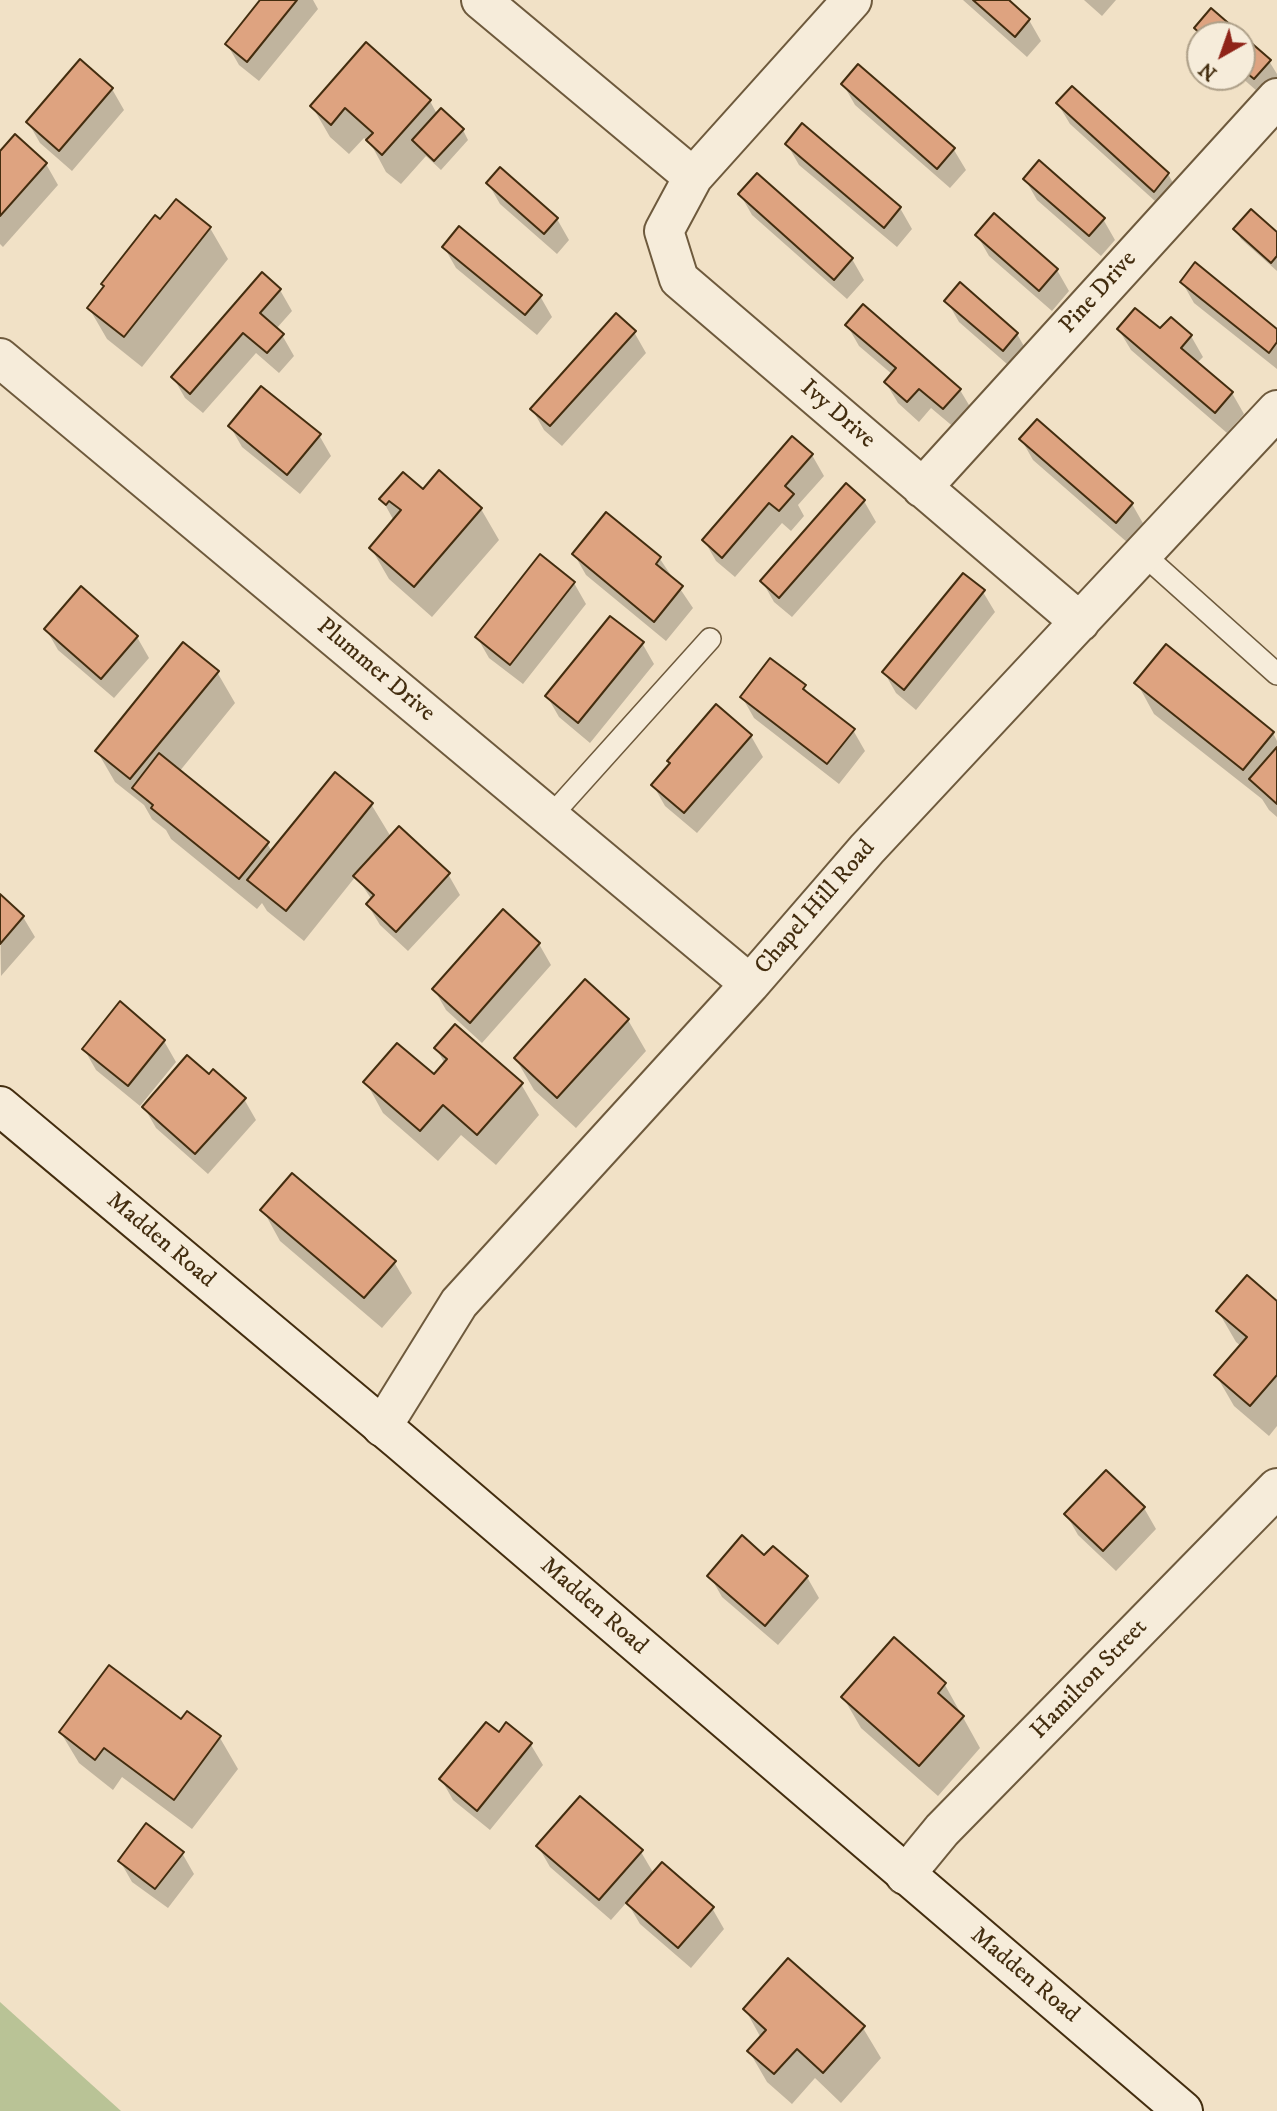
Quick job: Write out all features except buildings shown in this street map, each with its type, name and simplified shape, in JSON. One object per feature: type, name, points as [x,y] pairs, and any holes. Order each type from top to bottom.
[{"type":"street","points":[[481,0],[693,177]]},
{"type":"street","name":"Ivy Drive","points":[[852,0],[693,177],[664,231],[679,279],[1080,622]]},
{"type":"street","name":"Pine Drive","points":[[922,488],[1277,98]]},
{"type":"street","name":"Plummer Drive","points":[[0,358],[750,984]]},
{"type":"street","name":"Chapel Hill Road","points":[[382,1427],[458,1303],[750,984],[867,849],[1277,410]]},
{"type":"street","name":"Madden Road","points":[[0,1106],[382,1427],[1183,2111]]},
{"type":"street","name":"Hamilton Street","points":[[905,1875],[942,1830],[1277,1489]]},
{"type":"lane","points":[[1143,554],[1277,674]]},
{"type":"lane","points":[[550,817],[710,639]]},
{"type":"green space","points":[[0,2002],[121,2111],[0,2111]]}]
